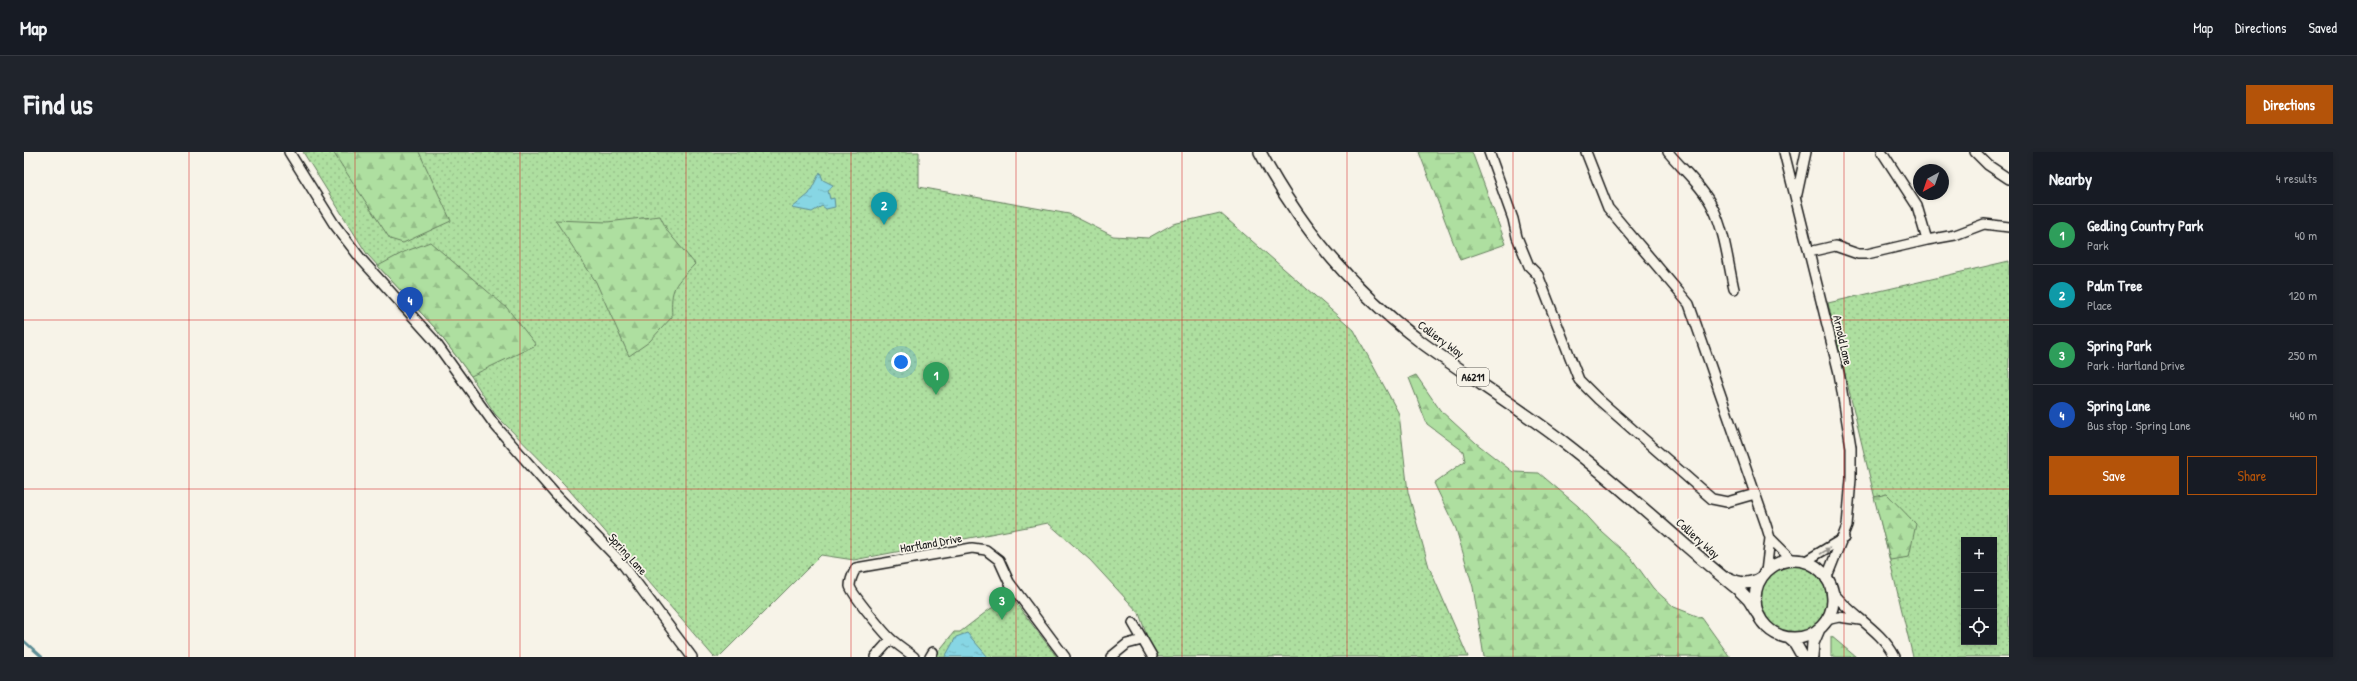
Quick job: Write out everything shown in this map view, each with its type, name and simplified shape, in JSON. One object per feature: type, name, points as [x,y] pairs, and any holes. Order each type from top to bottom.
[{"type":"main road","name":"Colliery Way","points":[[1260,152],[1287,200],[1311,233],[1338,265],[1376,303],[1420,341],[1522,411],[1605,475],[1749,600],[1758,613]]},
{"type":"main road","points":[[1803,657],[1795,643],[1789,638],[1771,631],[1763,623],[1758,613],[1755,592],[1764,574],[1778,564],[1792,560],[1804,562],[1815,567],[1826,578],[1831,590],[1832,605],[1826,620],[1819,629],[1812,643],[1812,657]]},
{"type":"main road","name":"Colliery Way","points":[[1717,573],[1743,583],[1754,582],[1764,574]]},
{"type":"main road","points":[[1789,638],[1800,638],[1819,629]]},
{"type":"street","name":"Spring Lane","points":[[289,152],[334,224],[361,259],[433,339],[499,429],[556,495],[621,562],[692,657]]},
{"type":"street","points":[[1489,152],[1513,219],[1516,237],[1529,266],[1538,275],[1579,380],[1592,394],[1712,499],[1727,502],[1755,494]]},
{"type":"street","points":[[1586,152],[1608,208],[1689,304],[1738,440],[1770,538],[1792,560]]},
{"type":"street","name":"Arnold Lane","points":[[1784,152],[1838,373],[1850,448],[1849,512],[1844,538],[1826,578]]},
{"type":"street","points":[[1796,200],[1799,174],[1806,152]]},
{"type":"street","points":[[1882,152],[1917,206],[1927,240]]},
{"type":"street","points":[[1975,152],[1988,165],[2009,179]]},
{"type":"street","points":[[1672,154],[1713,208],[1720,230],[1734,289]]},
{"type":"street","points":[[1809,252],[1835,246],[1858,254],[1867,254],[1955,235],[1984,224],[2009,228]]},
{"type":"street","points":[[1764,574],[1770,538]]},
{"type":"street","points":[[1804,562],[1822,553],[1844,538]]},
{"type":"street","name":"Hartland Drive","points":[[891,639],[857,600],[850,586],[852,575],[856,568],[972,548],[986,550],[999,560],[1009,582],[1065,657]]},
{"type":"street","points":[[1831,590],[1843,605],[1862,620],[1884,642],[1896,657]]},
{"type":"street","points":[[1826,620],[1844,617],[1862,620]]},
{"type":"street","points":[[1133,623],[1152,656]]},
{"type":"street","points":[[875,657],[891,639],[914,657]]},
{"type":"street","points":[[1111,657],[1127,644],[1142,640]]},
{"type":"green space","points":[[303,152],[919,152],[919,187],[1069,214],[1113,236],[1148,238],[1173,224],[1220,213],[1354,330],[1399,414],[1408,492],[1429,567],[1468,657],[1158,657],[1149,642],[1139,613],[1090,560],[1048,523],[854,560],[821,555],[719,657],[714,657],[564,484],[495,414],[471,376],[435,328],[367,254]]},
{"type":"green space","points":[[333,152],[419,152],[451,221],[403,243],[390,239]]},
{"type":"green space","points":[[1419,152],[1472,152],[1506,244],[1460,260]]},
{"type":"green space","points":[[660,216],[668,232],[695,264],[675,287],[672,299],[672,317],[649,342],[629,356],[596,282],[555,220],[607,222]]},
{"type":"green space","points":[[430,242],[507,308],[536,345],[471,376],[435,328],[378,266],[404,252]]},
{"type":"green space","points":[[2009,261],[2009,657],[1913,657],[1828,303]]},
{"type":"green space","points":[[1416,375],[1440,410],[1476,443],[1513,472],[1539,473],[1578,506],[1601,531],[1632,559],[1653,588],[1674,607],[1702,618],[1730,657],[1484,657],[1473,587],[1456,529],[1434,483],[1465,461],[1463,451],[1427,424],[1409,378]]},
{"type":"green space","points":[[1887,494],[1916,524],[1909,557],[1890,560],[1874,497]]},
{"type":"green space","points":[[1793,566],[1806,569],[1817,576],[1824,587],[1827,600],[1824,613],[1817,624],[1806,631],[1793,634],[1780,631],[1769,624],[1762,613],[1759,600],[1762,587],[1769,576],[1780,569]]},
{"type":"green space","points":[[1012,598],[1057,657],[934,657],[954,632],[960,632],[990,609]]},
{"type":"green space","points":[[1831,636],[1856,657],[1831,657]]},
{"type":"water","points":[[820,172],[823,180],[833,185],[828,191],[830,199],[834,198],[835,207],[826,209],[822,206],[812,212],[792,208],[809,194]]},
{"type":"water","points":[[967,633],[988,657],[945,657],[956,637]]},
{"type":"waterway","points":[[24,641],[42,657]]},
{"type":"place","name":"Palm Tree","points":[[884,225]]},
{"type":"place","name":"Spring Lane","points":[[410,320]]},
{"type":"place","name":"Gedling Country Park","points":[[936,395]]},
{"type":"place","name":"Spring Park","points":[[1002,620]]}]
